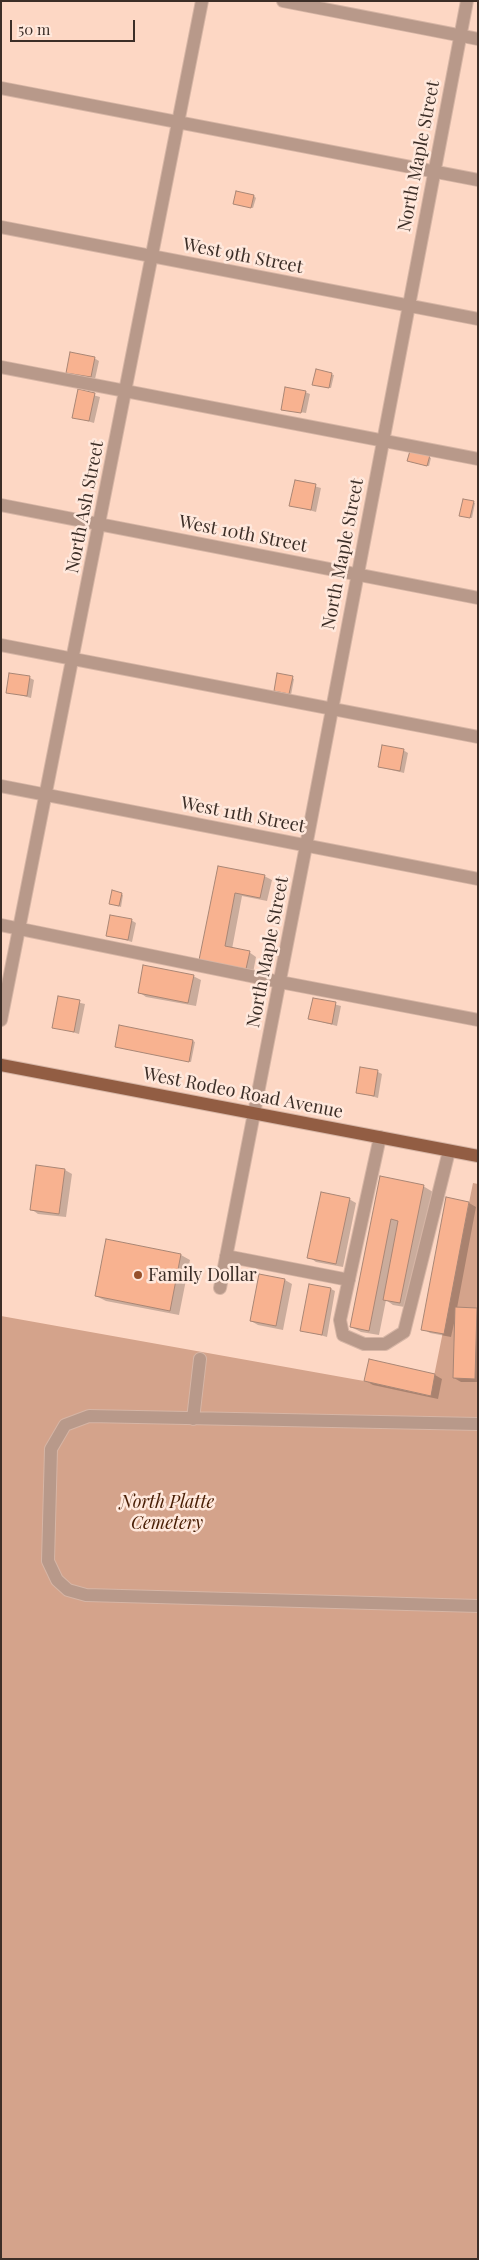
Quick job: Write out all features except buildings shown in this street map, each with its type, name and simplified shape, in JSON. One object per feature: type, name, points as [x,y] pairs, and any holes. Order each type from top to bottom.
[{"type":"main road","name":"West Rodeo Road Avenue","points":[[1,1065],[478,1156]]},
{"type":"street","name":"North Ash Street","points":[[1,1020],[202,1]]},
{"type":"street","points":[[283,1],[478,39]]},
{"type":"street","name":"North Maple Street","points":[[220,1288],[467,1]]},
{"type":"street","points":[[1,88],[478,180]]},
{"type":"street","name":"West 9th Street","points":[[1,227],[478,319]]},
{"type":"street","points":[[1,367],[478,459]]},
{"type":"street","name":"West 10th Street","points":[[1,505],[478,598]]},
{"type":"street","points":[[1,645],[478,737]]},
{"type":"street","name":"West 11th Street","points":[[1,786],[478,879]]},
{"type":"street","points":[[1,925],[478,1020]]},
{"type":"street","points":[[380,1138],[340,1320],[342,1334],[364,1344],[385,1344],[404,1332],[449,1151]]},
{"type":"street","points":[[226,1256],[348,1280]]},
{"type":"street","points":[[193,1420],[200,1359]]},
{"type":"street","points":[[478,1424],[193,1420],[89,1416],[65,1425],[51,1449],[48,1561],[57,1580],[68,1590],[86,1595],[478,1606]]},
{"type":"green space","name":"North Platte Cemetery","points":[[473,1183],[478,1184],[478,2259],[1,2259],[1,1316],[364,1381],[430,1396]]},
{"type":"place","name":"Family Dollar","points":[[138,1275]]}]
